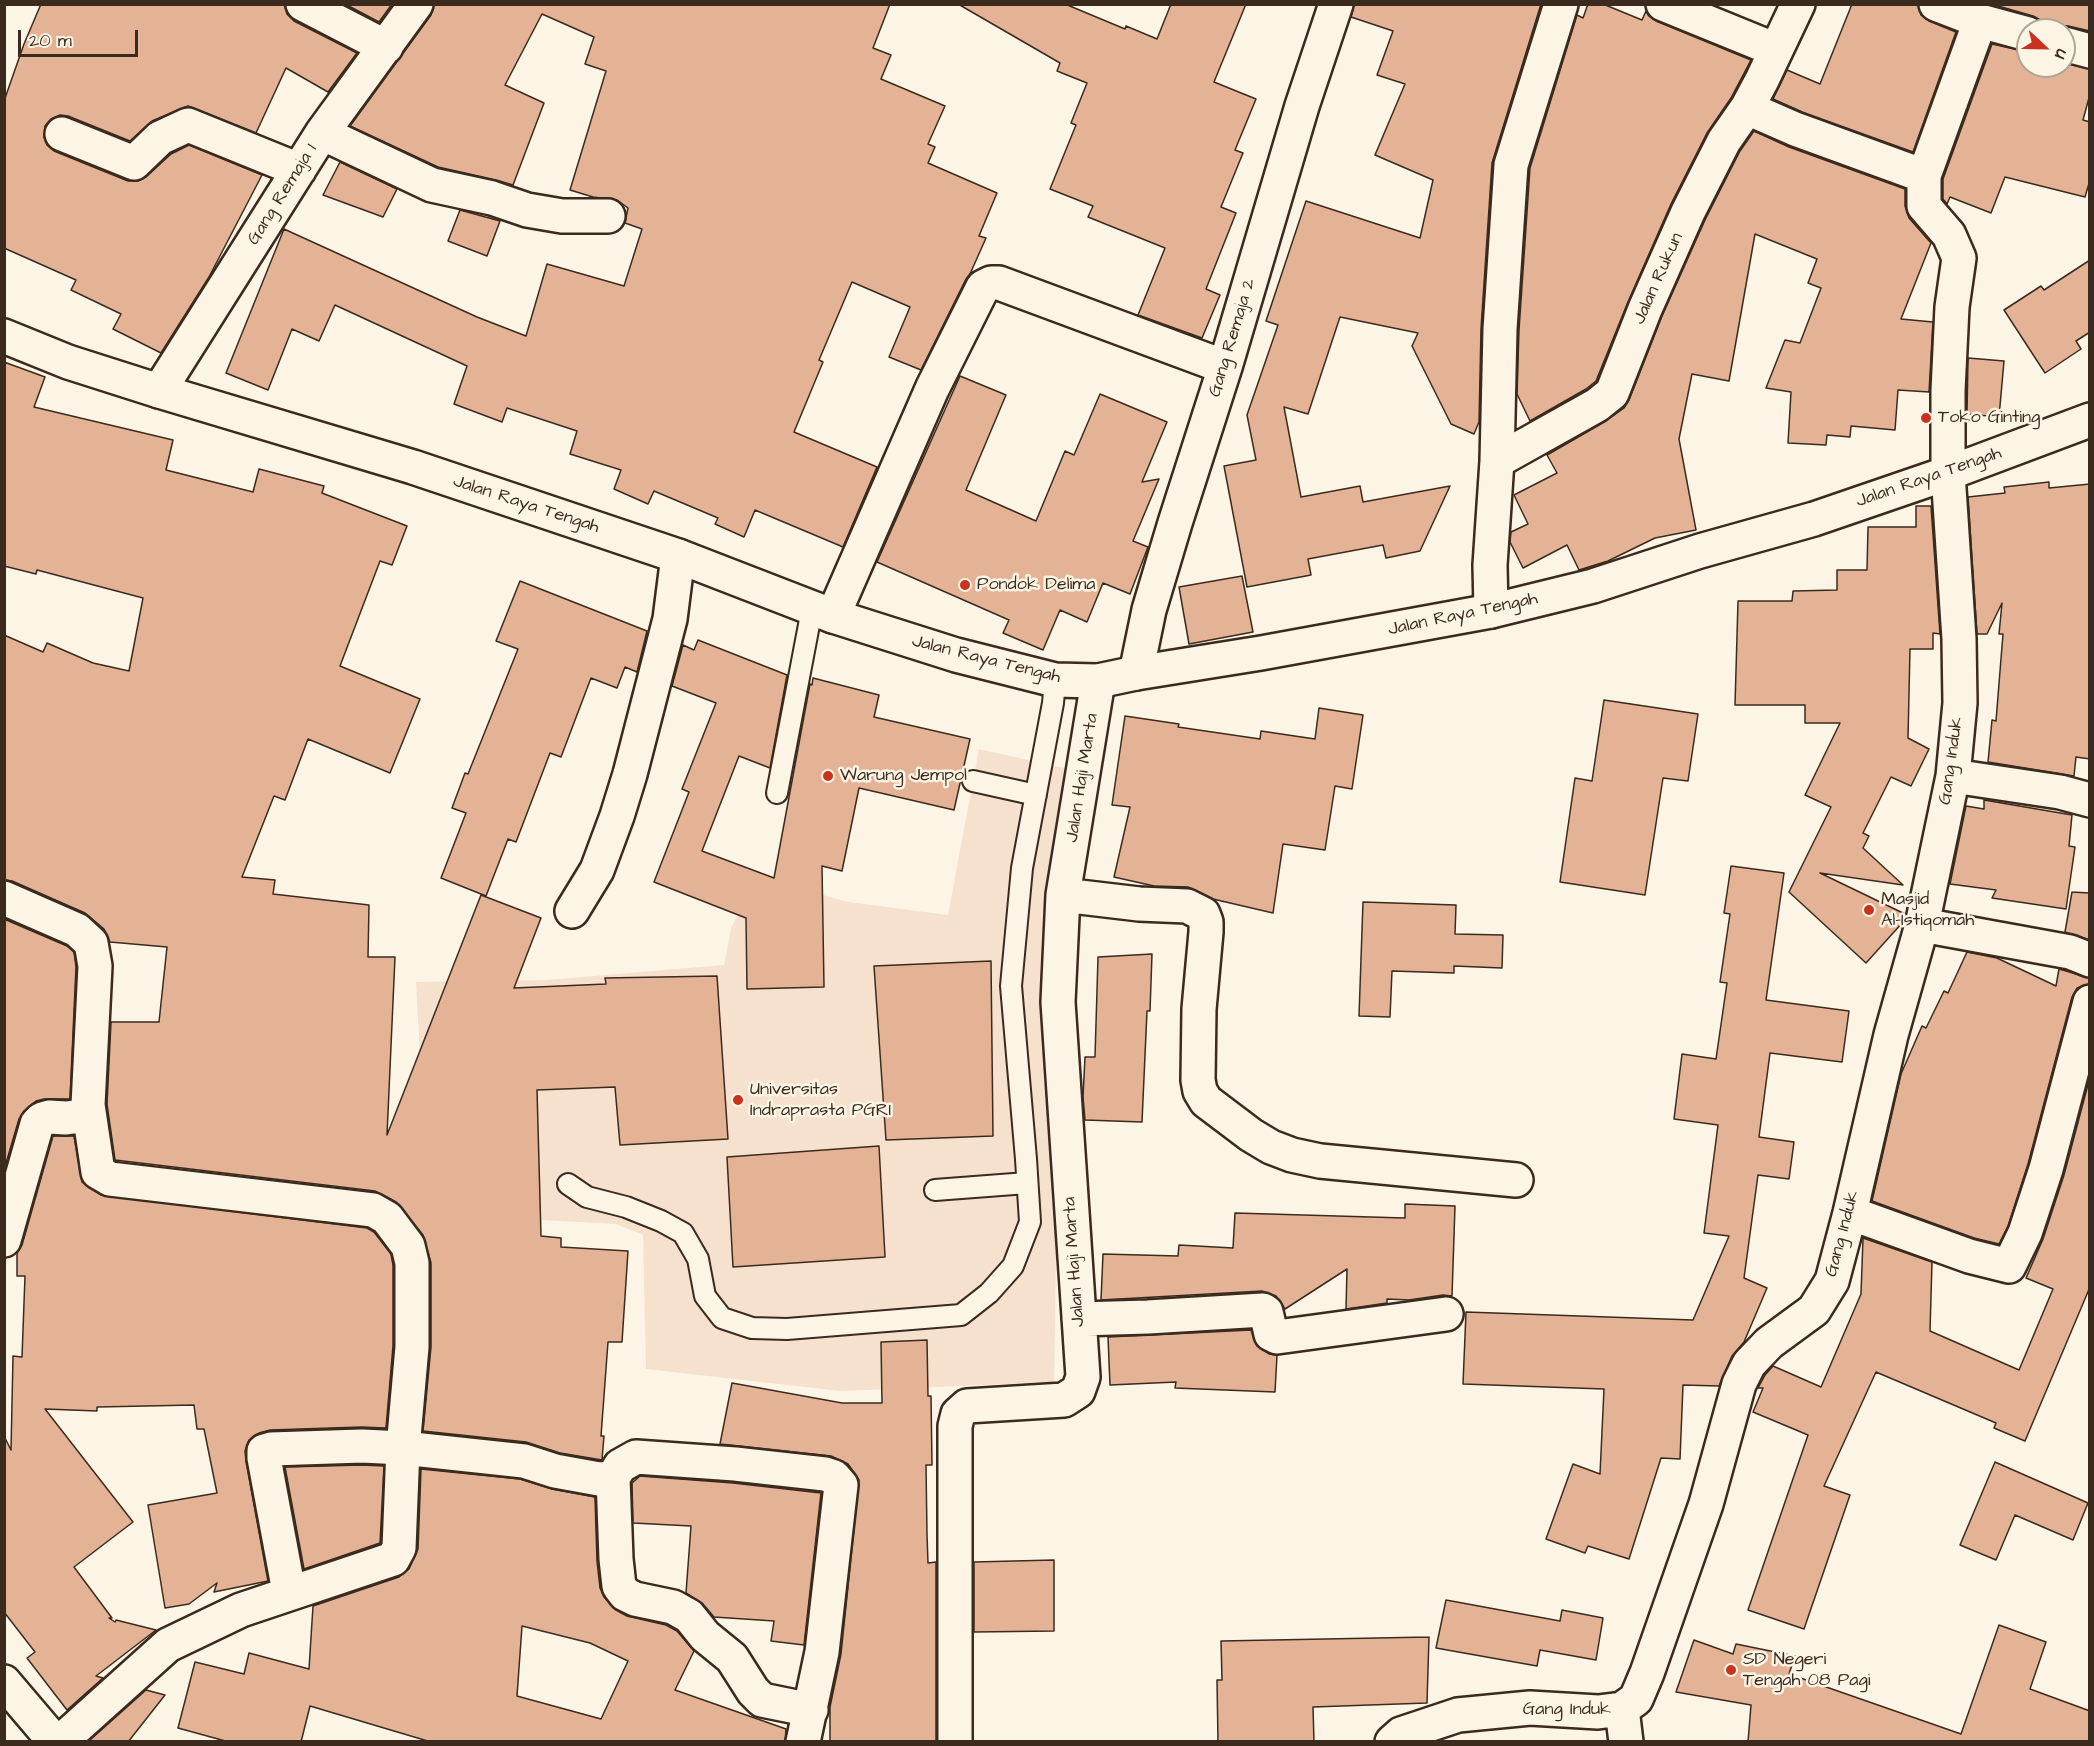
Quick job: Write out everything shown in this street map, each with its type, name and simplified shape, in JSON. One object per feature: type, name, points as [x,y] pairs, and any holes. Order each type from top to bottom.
[{"type":"street","points":[[303,4],[386,47]]},
{"type":"street","name":"Gang Remaja 1","points":[[159,391],[322,133],[416,4]]},
{"type":"street","name":"Gang Remaja 2","points":[[1136,673],[1149,610],[1225,367],[1302,106],[1336,4]]},
{"type":"street","points":[[1491,611],[1490,565],[1497,461],[1500,329],[1511,165],[1561,4]]},
{"type":"street","points":[[1663,4],[1776,50]]},
{"type":"street","name":"Jalan Rukun","points":[[1497,461],[1597,405],[1612,393],[1645,309],[1688,212],[1724,141],[1747,108],[1798,4]]},
{"type":"street","points":[[1936,4],[1980,21],[2016,31]]},
{"type":"street","name":"Gang Induk","points":[[1392,1742],[1401,1734],[1458,1714],[1530,1708],[1598,1712],[1622,1709],[1636,1699],[1706,1504],[1739,1384],[1749,1364],[1762,1350],[1814,1310],[1832,1281],[1892,1035],[1922,925],[1953,776],[1959,703],[1959,639],[1948,473],[1948,391],[1952,317],[1959,258],[1949,234],[1924,207],[1924,176],[1980,21]]},
{"type":"street","points":[[1747,108],[1795,129],[1924,176]]},
{"type":"street","points":[[62,134],[134,163],[160,138],[188,125],[299,170]]},
{"type":"street","points":[[322,133],[379,162],[432,185],[492,198],[527,210],[562,216],[608,216]]},
{"type":"street","points":[[822,613],[983,287],[991,283],[999,283],[1225,367]]},
{"type":"street","name":"Jalan Raya Tengah","points":[[4,336],[68,362],[413,467],[678,556],[822,613],[956,655],[1055,680],[1098,681],[1261,654],[1491,611],[1593,586],[1700,551],[1814,519],[1948,473],[2090,420]]},
{"type":"street","points":[[573,910],[597,870],[630,774],[670,619],[678,556]]},
{"type":"street","name":"Jalan Haji Marta","points":[[955,1742],[955,1426],[958,1414],[967,1406],[1064,1400],[1078,1391],[1083,1377],[1058,1002],[1063,895],[1098,681]]},
{"type":"street","points":[[1953,776],[2060,792],[2090,800]]},
{"type":"street","points":[[1063,895],[1139,904],[1187,906],[1203,914],[1206,932],[1199,1009],[1198,1080],[1200,1091],[1206,1101],[1251,1135],[1271,1147],[1292,1155],[1320,1161],[1516,1180]]},
{"type":"street","points":[[4,898],[77,930],[91,943],[95,966],[91,1076],[87,1105],[98,1172],[110,1179],[374,1210],[387,1218],[408,1246],[412,1263],[412,1347],[402,1448],[399,1548],[393,1559],[289,1592],[198,1629],[168,1646],[58,1742],[4,1682]]},
{"type":"street","points":[[1922,925],[2070,952],[2090,960]]},
{"type":"street","points":[[1850,1213],[1969,1256],[2009,1266],[2025,1233],[2046,1169],[2088,1012]]},
{"type":"street","points":[[4,1239],[37,1124],[49,1117],[66,1118],[89,1115]]},
{"type":"street","points":[[1079,1319],[1263,1310],[1266,1312],[1271,1334],[1277,1337],[1446,1314]]},
{"type":"street","points":[[289,1592],[264,1451],[362,1446],[402,1448],[524,1461],[555,1471],[599,1479],[613,1478]]},
{"type":"street","points":[[803,1742],[811,1710],[822,1652],[841,1485],[834,1477],[825,1474],[735,1464],[636,1457],[620,1466],[613,1478],[616,1559],[620,1586],[625,1594],[635,1599],[673,1607],[689,1617],[705,1636],[732,1659],[753,1691],[762,1700],[811,1710]]},
{"type":"street","points":[[1622,1709],[1626,1742]]},
{"type":"lane","points":[[777,793],[822,613]]},
{"type":"lane","points":[[568,1184],[587,1197],[644,1214],[683,1233],[698,1259],[705,1296],[722,1318],[752,1328],[787,1329],[961,1315],[989,1293],[1013,1266],[1030,1222],[1011,986],[1022,868],[1053,703],[1055,680]]},
{"type":"lane","points":[[974,781],[1036,795]]},
{"type":"lane","points":[[935,1190],[1028,1183]]},
{"type":"shaded area","name":"Universitas Indraprasta PGRI","points":[[979,749],[1082,772],[1051,987],[1056,1256],[1054,1382],[841,1391],[646,1369],[643,1235],[616,1224],[429,1214],[416,982],[547,980],[724,965],[731,929],[747,895],[823,895],[848,902],[948,915]]},
{"type":"building","points":[[41,4],[284,4],[287,14],[294,21],[357,53],[328,92],[286,68],[256,133],[188,106],[152,121],[130,141],[68,116],[60,115],[51,119],[45,126],[44,137],[47,145],[54,151],[128,181],[138,181],[146,177],[171,154],[189,145],[262,175],[209,277],[161,353],[113,329],[121,314],[71,290],[76,280],[4,248],[4,101]]},
{"type":"building","points":[[345,4],[392,4],[379,22]]},
{"type":"building","points":[[434,4],[890,4],[873,48],[891,55],[881,79],[945,106],[928,144],[935,147],[928,163],[997,193],[979,236],[986,238],[921,370],[889,357],[910,307],[852,282],[819,360],[823,362],[794,432],[877,467],[843,547],[755,510],[744,537],[715,524],[718,518],[654,491],[648,504],[614,489],[621,470],[570,454],[577,431],[507,408],[502,422],[454,404],[467,366],[335,305],[319,341],[292,329],[268,390],[226,373],[284,229],[477,317],[526,336],[547,264],[624,286],[642,229],[625,223],[628,208],[617,200],[593,197],[570,190],[606,71],[585,64],[594,37],[542,14],[505,85],[544,103],[513,185],[438,167],[350,126],[431,15]]},
{"type":"building","points":[[958,4],[1065,4],[1125,29],[1126,26],[1157,39],[1171,4],[1246,4],[1214,82],[1256,99],[1235,150],[1243,153],[1221,207],[1236,213],[1206,289],[1220,295],[1202,338],[1138,315],[1165,248],[1088,217],[1093,206],[1050,189],[1076,125],[1071,123],[1087,83],[1057,71],[1060,63]]},
{"type":"building","points":[[1354,4],[1541,4],[1492,163],[1481,329],[1479,422],[1474,434],[1451,424],[1412,346],[1418,333],[1340,317],[1308,414],[1284,407],[1301,497],[1360,486],[1363,502],[1450,486],[1420,551],[1386,558],[1383,545],[1308,559],[1311,575],[1247,587],[1224,466],[1256,460],[1247,415],[1278,325],[1266,321],[1306,201],[1420,238],[1433,180],[1375,155],[1405,84],[1377,75],[1393,31],[1351,17]]},
{"type":"building","points":[[1588,4],[1603,4],[1642,20],[1646,11],[1656,21],[1751,60],[1731,98],[1707,133],[1671,204],[1596,381],[1530,421],[1517,394],[1530,168],[1577,15],[1583,18]]},
{"type":"building","points":[[1852,4],[1918,4],[1921,15],[1929,21],[1956,32],[1913,152],[1802,112],[1773,99],[1787,70],[1820,84]]},
{"type":"building","points":[[1991,4],[2090,4],[2090,31],[2076,28],[2076,18],[2037,18]]},
{"type":"building","points":[[1992,44],[2016,49],[2016,78],[2076,78],[2076,66],[2090,69],[2090,94],[2083,120],[2090,122],[2090,180],[2085,197],[2005,177],[1991,213],[1950,197],[1947,204],[1943,199],[1943,179]]},
{"type":"building","points":[[1754,131],[1789,147],[1905,189],[1905,206],[1909,218],[1931,243],[1901,319],[1933,322],[1929,392],[1898,390],[1895,430],[1851,426],[1850,437],[1827,435],[1826,445],[1788,443],[1791,392],[1766,388],[1785,340],[1800,343],[1821,288],[1808,283],[1817,259],[1755,234],[1729,381],[1692,374],[1679,439],[1696,530],[1655,538],[1608,561],[1579,570],[1567,545],[1523,568],[1510,542],[1511,532],[1528,524],[1514,495],[1557,473],[1547,455],[1624,408],[1705,220],[1740,151]]},
{"type":"building","points":[[340,162],[397,189],[383,217],[323,195]]},
{"type":"building","points":[[460,210],[500,221],[487,256],[448,241]]},
{"type":"building","points":[[2090,260],[2090,332],[2076,341],[2081,349],[2045,373],[2004,310],[2041,286],[2044,290]]},
{"type":"building","points":[[1968,358],[2004,361],[1999,417],[1967,414]]},
{"type":"building","points":[[4,362],[45,377],[34,407],[173,440],[166,470],[253,492],[259,469],[324,486],[322,493],[407,526],[392,565],[380,561],[340,666],[420,699],[390,773],[308,739],[285,800],[274,796],[242,877],[275,880],[273,894],[369,905],[368,957],[395,957],[387,1135],[481,895],[541,918],[514,988],[606,984],[605,978],[717,976],[728,1139],[620,1145],[615,1087],[537,1090],[541,1236],[561,1238],[561,1247],[628,1251],[622,1342],[608,1342],[601,1436],[604,1436],[602,1460],[560,1453],[526,1442],[423,1431],[431,1347],[431,1263],[423,1235],[396,1202],[375,1191],[115,1160],[107,1104],[111,1022],[159,1022],[167,947],[110,942],[104,929],[85,913],[12,881],[4,880],[4,635],[43,652],[47,643],[93,663],[129,671],[143,598],[37,570],[36,574],[4,566]]},
{"type":"building","points":[[960,376],[1006,395],[966,490],[1036,521],[1065,451],[1074,455],[1100,394],[1167,422],[1142,482],[1159,479],[1133,541],[1148,547],[1130,594],[1103,583],[1087,622],[1060,610],[1043,650],[1003,633],[1009,620],[877,562]]},
{"type":"building","points":[[2049,482],[2049,488],[2090,484],[2090,759],[2076,757],[2074,776],[1988,762],[1992,720],[1996,721],[2003,634],[1999,634],[2002,603],[1987,634],[1977,634],[1968,497],[2005,493],[2004,487]]},
{"type":"building","points":[[1916,506],[1931,506],[1940,634],[1933,633],[1933,649],[1910,649],[1908,738],[1929,749],[1911,786],[1891,777],[1863,833],[1869,836],[1863,848],[1903,885],[1820,873],[1905,914],[1903,922],[1866,963],[1789,892],[1831,807],[1805,795],[1840,723],[1805,723],[1805,705],[1735,705],[1738,601],[1792,601],[1793,591],[1837,590],[1837,570],[1867,570],[1868,527],[1916,527]]},
{"type":"building","points":[[1242,576],[1253,632],[1189,644],[1179,587]]},
{"type":"building","points":[[520,581],[647,631],[637,672],[625,667],[617,688],[591,678],[561,757],[550,753],[516,842],[508,839],[486,896],[441,878],[466,813],[452,808],[518,649],[496,641]]},
{"type":"building","points":[[698,640],[787,675],[770,768],[739,756],[702,851],[774,878],[813,678],[879,695],[874,717],[970,739],[954,810],[859,788],[842,871],[822,866],[824,987],[747,989],[746,918],[654,882],[689,792],[682,789],[716,703],[672,686],[683,645],[694,650]]},
{"type":"building","points":[[1604,700],[1698,714],[1688,781],[1663,778],[1645,895],[1560,882],[1575,778],[1592,781]]},
{"type":"building","points":[[1319,708],[1363,715],[1352,789],[1335,786],[1325,850],[1283,844],[1273,913],[1213,899],[1188,887],[1154,886],[1114,877],[1130,807],[1112,805],[1125,716],[1179,724],[1178,727],[1260,739],[1261,731],[1315,739]]},
{"type":"building","points":[[1984,800],[2072,815],[2069,846],[2075,847],[2066,909],[1992,898],[1996,890],[1950,884],[1966,806],[1984,809]]},
{"type":"building","points":[[1731,866],[1784,873],[1766,1000],[1849,1011],[1842,1062],[1770,1053],[1759,1137],[1794,1142],[1789,1179],[1758,1175],[1744,1278],[1767,1288],[1744,1342],[1732,1356],[1719,1386],[1683,1385],[1680,1459],[1661,1458],[1629,1559],[1588,1546],[1585,1553],[1546,1539],[1573,1464],[1600,1474],[1604,1389],[1463,1384],[1466,1312],[1693,1320],[1729,1236],[1704,1233],[1718,1125],[1674,1119],[1682,1054],[1716,1059],[1727,983],[1720,982],[1730,914],[1724,913]]},
{"type":"building","points":[[2072,892],[2090,893],[2090,940],[2065,932]]},
{"type":"building","points":[[1363,902],[1456,905],[1455,934],[1503,935],[1502,968],[1454,966],[1454,973],[1392,971],[1390,1017],[1359,1016]]},
{"type":"building","points":[[4,919],[67,946],[74,952],[76,967],[70,1099],[36,1101],[24,1111],[19,1119],[4,1170]]},
{"type":"building","points":[[1967,952],[1997,958],[2056,986],[2059,969],[2090,978],[2090,984],[2077,988],[2072,997],[2028,1164],[2008,1226],[1999,1244],[1974,1238],[1872,1201],[1901,1074],[1922,1026],[1926,1028],[1944,991],[1948,993]]},
{"type":"building","points":[[1152,954],[1142,1122],[1085,1120],[1083,1097],[1085,1057],[1095,1057],[1098,957]]},
{"type":"building","points":[[991,961],[993,1136],[886,1140],[874,966]]},
{"type":"building","points":[[2090,1077],[2090,1287],[2025,1441],[1994,1428],[1996,1423],[1876,1372],[1824,1486],[1850,1495],[1804,1629],[1748,1610],[1808,1435],[1753,1412],[1763,1388],[1758,1388],[1765,1375],[1773,1366],[1821,1387],[1861,1294],[1863,1238],[1932,1262],[1930,1331],[2019,1370],[2053,1289],[2026,1278],[2043,1239],[2064,1175]]},
{"type":"building","points":[[53,1136],[74,1136],[82,1182],[101,1195],[367,1228],[374,1232],[391,1254],[393,1265],[393,1346],[386,1428],[270,1430],[259,1433],[249,1440],[245,1451],[246,1461],[268,1581],[214,1592],[217,1583],[189,1604],[165,1608],[148,1505],[217,1493],[204,1429],[197,1429],[194,1405],[97,1407],[97,1411],[45,1409],[133,1522],[74,1567],[112,1618],[109,1618],[115,1622],[116,1620],[156,1630],[96,1676],[103,1678],[67,1710],[27,1658],[35,1652],[4,1612],[4,1436],[11,1450],[13,1356],[22,1357],[25,1276],[17,1276],[17,1253],[22,1245]]},
{"type":"building","points":[[879,1146],[885,1257],[733,1267],[727,1157]]},
{"type":"building","points":[[1405,1204],[1455,1206],[1452,1296],[1443,1295],[1409,1300],[1387,1299],[1387,1303],[1346,1309],[1347,1269],[1285,1309],[1276,1296],[1262,1291],[1101,1300],[1103,1254],[1178,1256],[1179,1245],[1233,1248],[1235,1213],[1405,1218]]},
{"type":"building","points":[[1251,1330],[1257,1346],[1269,1354],[1277,1355],[1275,1392],[1175,1388],[1176,1382],[1110,1385],[1108,1337]]},
{"type":"building","points":[[927,1340],[932,1465],[926,1465],[927,1534],[928,1563],[936,1562],[936,1742],[830,1742],[830,1707],[841,1654],[859,1480],[848,1464],[831,1456],[720,1444],[732,1383],[842,1403],[882,1403],[881,1342]]},
{"type":"building","points":[[1995,1462],[2088,1503],[2073,1540],[2015,1515],[1996,1560],[1960,1545]]},
{"type":"building","points":[[384,1466],[380,1543],[304,1569],[285,1467]]},
{"type":"building","points":[[421,1469],[520,1479],[552,1489],[595,1497],[597,1561],[600,1588],[604,1597],[616,1610],[627,1616],[666,1625],[677,1631],[694,1651],[675,1690],[786,1729],[785,1742],[431,1742],[310,1706],[301,1742],[229,1742],[178,1728],[195,1662],[244,1674],[249,1653],[309,1669],[313,1606],[399,1577],[409,1569],[418,1549]],"holes":[[[522,1626],[590,1643],[628,1661],[601,1719],[517,1696]]]},
{"type":"building","points":[[640,1476],[821,1493],[804,1645],[771,1641],[774,1621],[714,1617],[703,1604],[686,1593],[691,1526],[633,1523],[632,1483]]},
{"type":"building","points":[[1054,1560],[1054,1631],[974,1632],[974,1562]]},
{"type":"building","points":[[1446,1600],[1560,1621],[1562,1610],[1603,1618],[1596,1660],[1540,1650],[1537,1666],[1436,1648]]},
{"type":"building","name":"SD Negeri Tengah 08 Pagi","points":[[1999,1625],[2046,1642],[2030,1689],[2090,1711],[2090,1742],[1748,1742],[1751,1705],[1676,1692],[1694,1640],[1733,1654],[1736,1644],[1795,1656],[1789,1674],[1961,1734]]},
{"type":"building","points":[[1429,1637],[1427,1703],[1313,1707],[1314,1742],[1218,1742],[1217,1680],[1222,1680],[1221,1641]]},
{"type":"building","points":[[146,1690],[165,1695],[128,1742],[91,1742],[90,1740]]},
{"type":"place","name":"Toko Ginting","points":[[1926,418]]},
{"type":"place","name":"Pondok Delima","points":[[965,585]]},
{"type":"place","name":"Warung Jempol","points":[[828,776]]},
{"type":"place","name":"Masjid Al-Istiqomah","points":[[1869,910]]},
{"type":"place","name":"Universitas Indraprasta PGRI","points":[[738,1100]]},
{"type":"place","name":"SD Negeri Tengah 08 Pagi","points":[[1731,1670]]}]
